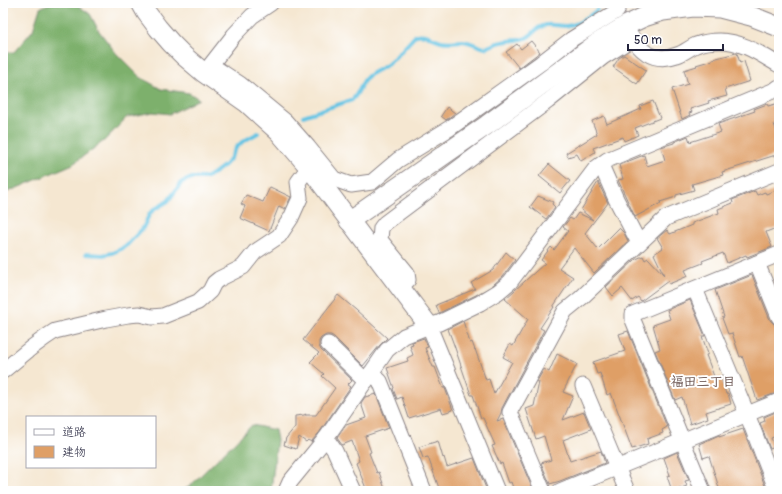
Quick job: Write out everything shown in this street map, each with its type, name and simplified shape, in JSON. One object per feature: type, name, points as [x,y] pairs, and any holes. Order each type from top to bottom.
[{"type":"street","points":[[141,3],[158,28],[184,56],[240,84],[285,121],[334,179],[351,185],[372,182],[398,160],[450,128],[572,39],[621,20],[644,17],[663,11],[693,7],[720,8],[751,16],[779,27]]},
{"type":"street","points":[[208,69],[234,35],[252,16],[271,3]]},
{"type":"street","points":[[621,20],[639,48],[647,54],[657,57],[676,55],[707,42],[722,40],[749,47],[779,65]]},
{"type":"street","points":[[350,221],[487,125],[598,42],[621,20]]},
{"type":"street","points":[[400,288],[408,280],[407,273],[380,240],[381,228],[384,223],[548,101],[598,61],[621,20]]},
{"type":"street","points":[[208,69],[279,132],[350,221],[429,326],[497,491]]},
{"type":"street","points":[[286,491],[290,482],[326,438],[387,350],[404,336],[439,323],[480,303],[498,292],[510,282],[596,168],[606,160],[775,90],[779,87]]},
{"type":"street","points":[[601,165],[616,199],[639,243]]},
{"type":"street","points":[[3,371],[30,348],[55,331],[128,315],[139,314],[152,317],[163,316],[198,302],[210,291],[214,283],[243,267],[255,252],[278,236],[291,218],[300,198],[298,182],[309,168]]},
{"type":"street","points":[[544,491],[510,412],[565,311],[581,298],[666,218],[779,171]]},
{"type":"street","points":[[703,491],[633,320],[633,314],[779,254]]},
{"type":"street","points":[[757,263],[779,317]]},
{"type":"street","points":[[695,289],[777,491]]},
{"type":"street","points":[[328,344],[369,377],[380,381],[424,491]]},
{"type":"street","points":[[583,386],[627,491]]},
{"type":"street","points":[[560,491],[779,401]]},
{"type":"street","points":[[326,438],[335,451],[354,491]]},
{"type":"green space","points":[[50,3],[76,4],[90,14],[99,31],[116,53],[140,77],[161,89],[189,93],[199,99],[170,114],[153,112],[127,117],[105,140],[73,164],[3,194],[3,53],[14,52],[33,30],[40,8]]},
{"type":"green space","points":[[252,425],[275,430],[277,440],[271,491],[182,491],[190,486]]},
{"type":"building","points":[[531,41],[540,52],[519,68],[506,52],[517,44],[521,49]]},
{"type":"building","points":[[737,53],[740,63],[744,61],[750,81],[725,89],[727,96],[708,101],[709,103],[690,109],[692,112],[689,113],[690,115],[682,119],[672,89],[688,84],[684,70],[713,59]]},
{"type":"building","points":[[624,55],[646,70],[637,84],[613,67],[619,58]]},
{"type":"building","points":[[653,101],[660,118],[635,128],[638,135],[624,141],[623,137],[593,148],[595,152],[581,161],[577,154],[568,157],[566,153],[597,134],[592,121],[604,116],[607,124],[641,109],[640,106]]},
{"type":"building","points":[[779,103],[779,122],[774,124],[779,137],[779,154],[722,172],[723,175],[692,184],[694,190],[676,195],[676,197],[660,202],[661,203],[635,217],[618,180],[623,179],[619,165],[644,155],[647,166],[665,160],[661,147],[674,143],[688,136],[690,142],[721,132],[718,124],[755,111],[754,109],[767,104],[768,106]]},
{"type":"building","points":[[447,107],[455,113],[446,120],[441,116]]},
{"type":"building","points":[[549,164],[570,181],[560,193],[539,176]]},
{"type":"building","points":[[598,182],[608,203],[585,233],[598,249],[619,228],[624,233],[628,241],[594,273],[574,248],[559,268],[573,277],[540,328],[544,330],[502,408],[497,421],[503,419],[533,490],[514,491],[511,482],[509,483],[502,463],[500,464],[492,446],[495,445],[483,418],[481,418],[473,395],[471,395],[448,329],[463,321],[470,343],[472,342],[486,380],[489,379],[494,394],[512,362],[503,357],[510,344],[513,346],[528,319],[505,299],[545,263],[541,260],[551,247],[554,250],[568,231],[563,227],[570,218],[573,220],[578,213],[593,220],[581,210]]},
{"type":"building","points":[[270,187],[291,197],[285,209],[279,206],[269,231],[240,218],[245,206],[241,204],[246,195],[263,202]]},
{"type":"building","points":[[779,189],[779,227],[766,232],[772,247],[727,263],[723,253],[702,261],[703,263],[685,270],[688,276],[669,284],[668,281],[641,301],[638,297],[632,301],[622,288],[613,296],[606,287],[636,259],[643,256],[645,260],[648,258],[664,275],[654,254],[663,248],[657,238],[667,230],[670,234],[692,225],[692,223],[719,213],[718,209],[733,203],[732,200],[755,191],[757,195],[765,192],[766,194]]},
{"type":"building","points":[[538,196],[553,202],[552,204],[555,207],[546,219],[530,207]]},
{"type":"building","points":[[506,252],[515,260],[503,276],[493,285],[476,295],[439,313],[436,305],[475,289],[471,283],[493,270]]},
{"type":"building","points":[[752,275],[770,320],[775,325],[779,336],[779,392],[757,400],[742,356],[740,357],[732,333],[728,334],[722,318],[724,317],[715,290]]},
{"type":"building","points":[[338,295],[387,338],[363,366],[331,335],[326,335],[321,338],[319,341],[319,346],[321,350],[352,380],[348,384],[351,386],[319,433],[311,442],[308,440],[306,442],[299,437],[296,449],[284,445],[286,438],[295,427],[295,416],[306,414],[305,415],[316,415],[335,388],[322,376],[324,374],[310,362],[319,353],[303,340]]},
{"type":"building","points":[[690,300],[705,336],[702,336],[708,354],[706,355],[715,379],[721,377],[726,394],[728,393],[731,404],[706,412],[708,418],[690,424],[682,397],[675,400],[655,351],[660,349],[653,325],[670,319],[667,310]]},
{"type":"building","points":[[628,331],[667,427],[662,430],[663,433],[647,439],[648,444],[632,449],[611,393],[607,395],[600,373],[597,374],[593,362],[625,351],[619,334]]},
{"type":"building","points":[[424,338],[428,347],[425,348],[433,367],[435,367],[443,388],[445,388],[453,410],[443,413],[441,408],[409,418],[402,397],[397,399],[387,368],[408,361],[407,358],[413,355],[410,346],[413,345],[412,342]]},
{"type":"building","points":[[557,354],[577,364],[563,392],[573,396],[563,420],[584,412],[591,429],[563,440],[570,461],[601,451],[605,463],[550,484],[541,463],[551,460],[544,436],[536,439],[526,409],[534,406],[539,382],[537,381],[544,369],[549,372]]},
{"type":"building","points":[[376,394],[389,428],[365,436],[371,452],[369,453],[377,473],[379,472],[385,489],[379,491],[367,491],[356,463],[359,461],[352,441],[342,445],[337,438],[346,425],[366,418],[361,403],[365,397]]},
{"type":"building","points":[[778,411],[779,435],[771,438],[775,447],[770,449],[760,423],[765,421],[764,417]]},
{"type":"building","points":[[743,429],[767,491],[720,491],[709,456],[703,458],[699,444],[719,435],[719,437]]},
{"type":"building","points":[[438,441],[447,467],[474,458],[487,491],[440,491],[428,457],[423,458],[419,447]]},
{"type":"building","points":[[677,452],[689,480],[685,481],[687,486],[672,491],[667,476],[670,475],[664,458]]},
{"type":"waterway","points":[[303,116],[352,100],[367,77],[388,64],[416,35],[426,35],[444,42],[463,41],[485,48],[500,42],[526,38],[538,28],[546,25],[573,25],[586,19],[597,10]]},
{"type":"waterway","points":[[86,254],[103,255],[121,249],[128,244],[143,228],[150,213],[168,201],[182,182],[192,178],[207,177],[217,171],[225,165],[236,148],[242,142],[258,133]]},
{"type":"district","name":"福田三丁目","points":[[703,382]]}]
